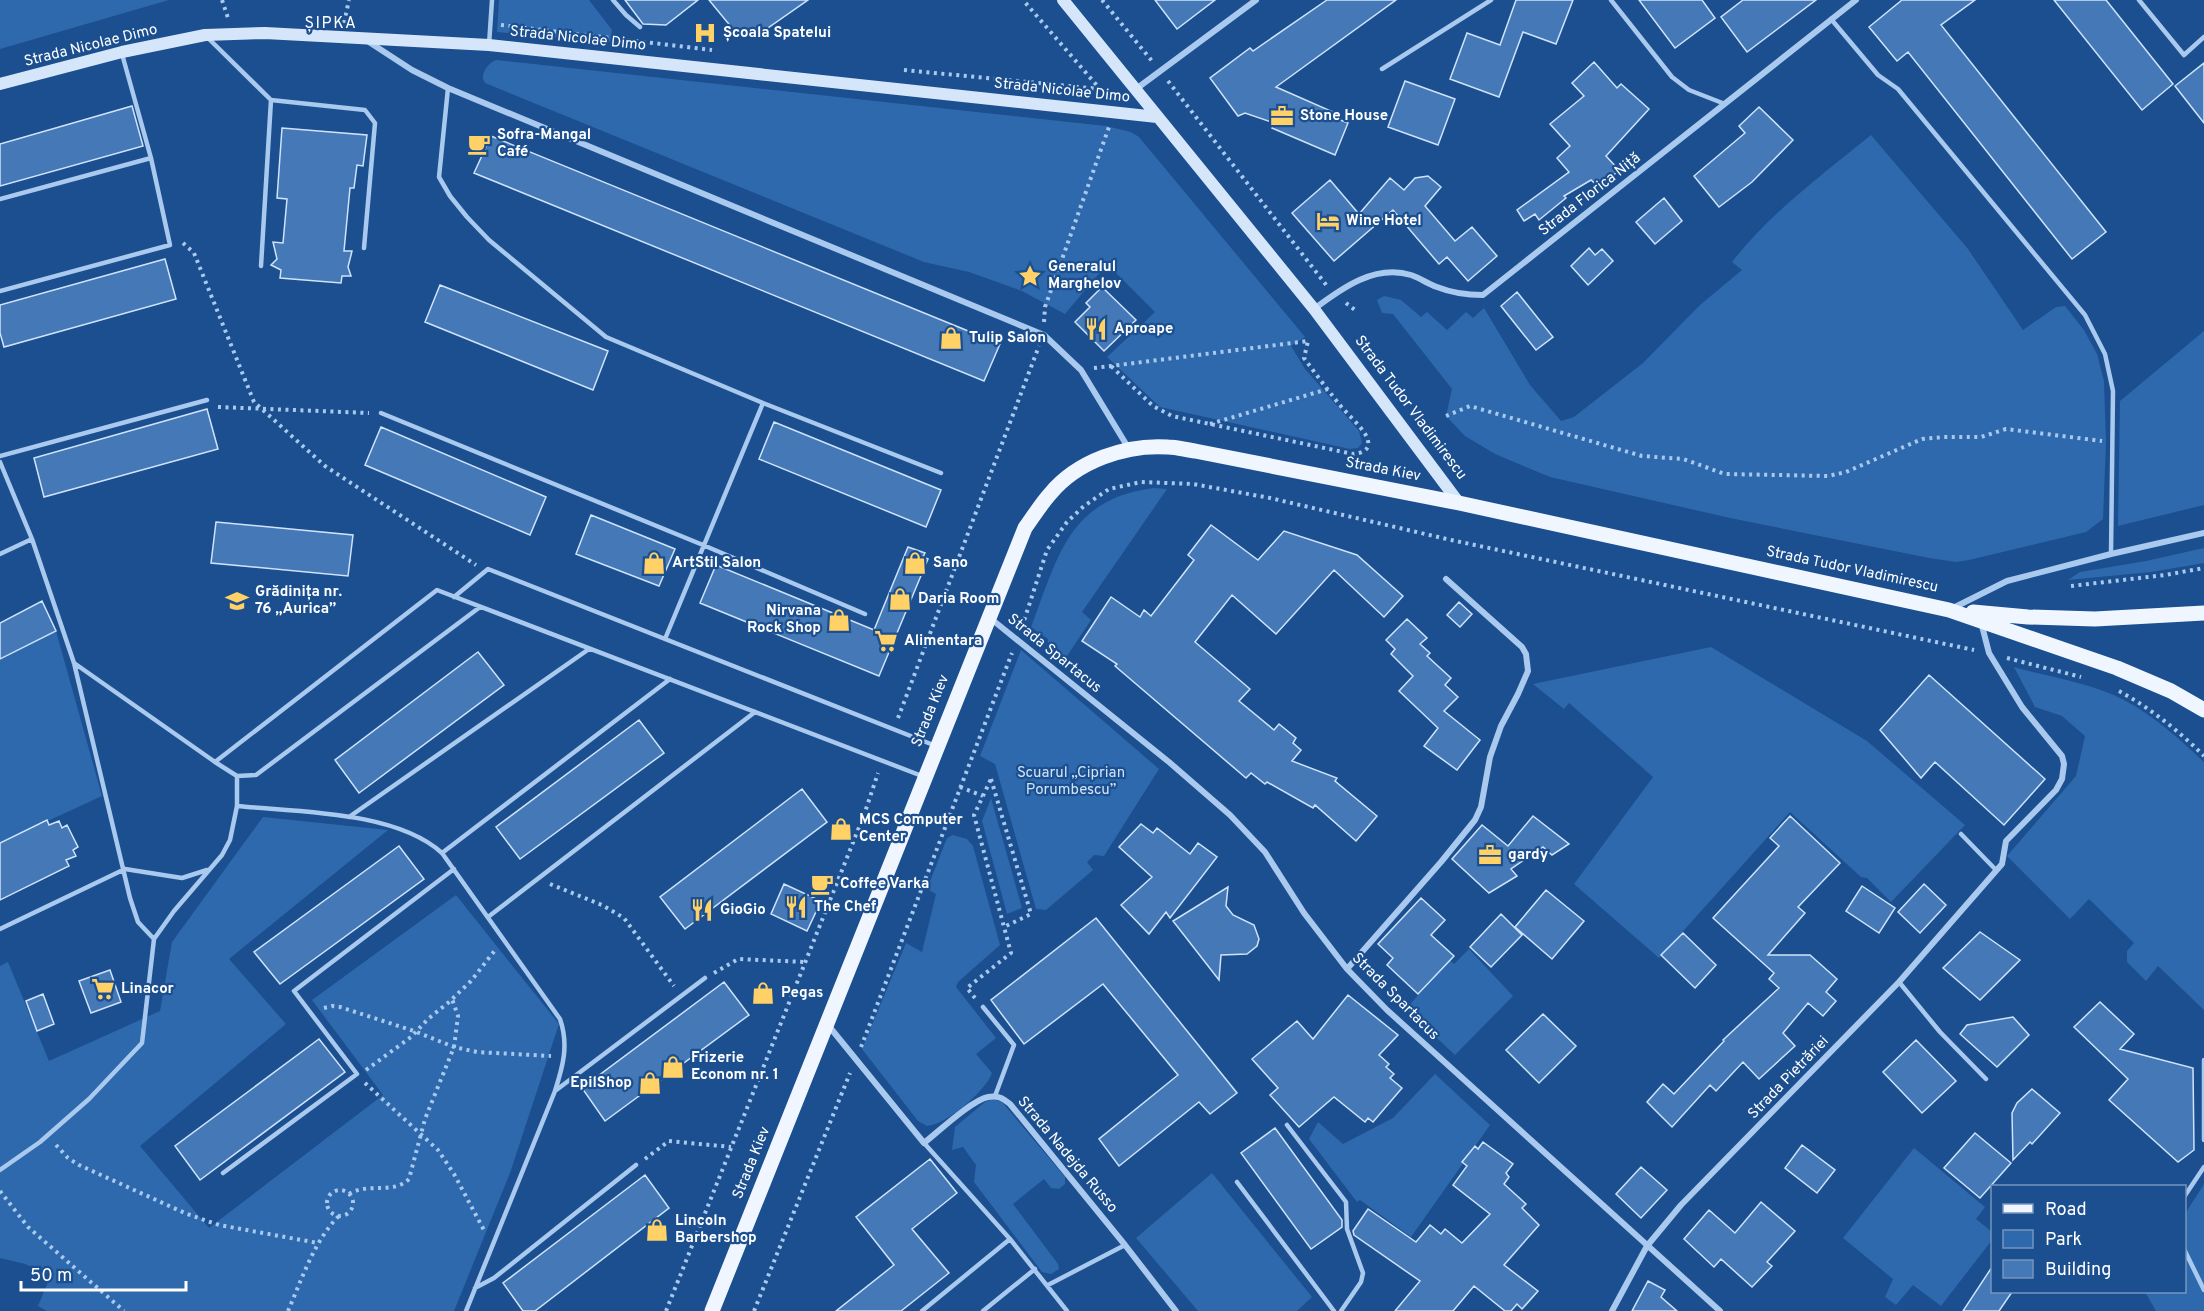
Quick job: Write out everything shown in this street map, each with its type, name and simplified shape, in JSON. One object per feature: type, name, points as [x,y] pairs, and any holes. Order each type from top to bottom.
[{"type":"main road","name":"Strada Tudor Vladimirescu","points":[[1064,0],[1314,309],[1459,503],[1949,610],[2117,668],[2171,691],[2204,710]]},
{"type":"main road","name":"Strada Nicolae Dimo","points":[[0,84],[122,52],[205,35],[265,33],[489,45],[1157,117]]},
{"type":"main road","name":"Strada Kiev","points":[[712,1311],[1025,528],[1049,494],[1074,472],[1090,463],[1130,449],[1167,447],[1459,503]]},
{"type":"main road","name":"Strada Tudor Vladimirescu","points":[[1949,610],[2028,617],[2095,619],[2204,613]]},
{"type":"street","points":[[1136,89],[1256,0]]},
{"type":"street","name":"Strada Florica Niță","points":[[1314,309],[1334,294],[1371,275],[1392,271],[1413,276],[1437,288],[1464,295],[1483,295],[1856,0]]},
{"type":"street","points":[[362,37],[412,70],[448,88],[1044,335],[1081,370],[1130,449]]},
{"type":"street","points":[[1949,610],[2007,581],[2204,533]]},
{"type":"street","points":[[1347,969],[1441,862],[1474,820],[1481,807],[1490,757],[1497,736],[1528,671],[1526,654],[1522,647],[1446,579]]},
{"type":"street","name":"Strada Spartacus","points":[[989,616],[1169,762],[1230,815],[1265,852],[1304,913],[1347,969],[1387,1010],[1719,1311]]},
{"type":"street","points":[[1980,620],[1989,653],[2022,707],[2062,756],[2064,764],[2062,779],[2056,790],[2006,841],[2002,864],[1996,870]]},
{"type":"street","name":"Strada Pietrăriei","points":[[1612,1311],[1647,1246],[1681,1205],[1899,982],[1996,870]]},
{"type":"street","points":[[827,1024],[924,1143]]},
{"type":"street","name":"Strada Nadejda Russo","points":[[924,1143],[975,1103],[987,1097],[1003,1098],[1125,1245],[1176,1311]]},
{"type":"lane","points":[[489,45],[492,0]]},
{"type":"lane","points":[[613,0],[640,27]]},
{"type":"lane","points":[[1382,69],[1491,0]]},
{"type":"lane","points":[[1611,0],[1672,77],[1689,90],[1725,104]]},
{"type":"lane","points":[[2139,0],[2184,55],[2204,37]]},
{"type":"lane","points":[[1831,19],[1878,75],[1898,88],[2085,315],[2095,334],[2105,354],[2113,391],[2111,554]]},
{"type":"lane","points":[[205,35],[271,100],[365,110],[372,116],[375,123],[364,248]]},
{"type":"lane","points":[[0,291],[170,245],[151,158],[122,52]]},
{"type":"lane","points":[[448,88],[439,177],[450,196],[482,232],[606,337],[763,404],[941,473]]},
{"type":"lane","points":[[261,266],[271,100]]},
{"type":"lane","points":[[0,199],[151,158]]},
{"type":"lane","points":[[0,456],[207,400]]},
{"type":"lane","points":[[665,639],[763,404]]},
{"type":"lane","points":[[381,413],[865,614]]},
{"type":"lane","points":[[0,462],[32,539],[74,663],[125,869],[130,898],[138,922],[154,939]]},
{"type":"lane","points":[[0,554],[32,539]]},
{"type":"lane","points":[[454,597],[488,569],[936,746]]},
{"type":"lane","points":[[215,762],[436,590],[924,777]]},
{"type":"lane","points":[[74,663],[237,776],[256,775],[480,607]]},
{"type":"lane","points":[[349,817],[590,649]]},
{"type":"lane","points":[[442,853],[670,679]]},
{"type":"lane","points":[[488,917],[755,712]]},
{"type":"lane","points":[[0,1170],[47,1136],[89,1099],[142,1043],[154,939],[222,855],[230,840],[237,806],[237,776]]},
{"type":"lane","points":[[237,806],[386,823],[410,831],[429,841],[454,869],[560,1019],[566,1035],[564,1057],[555,1091],[465,1311]]},
{"type":"lane","points":[[1961,834],[1996,870]]},
{"type":"lane","points":[[0,928],[125,869],[182,878],[208,870]]},
{"type":"lane","points":[[223,1173],[357,1074],[294,991],[454,869]]},
{"type":"lane","points":[[555,1091],[705,978]]},
{"type":"lane","points":[[1899,982],[1941,1032],[1986,1079]]},
{"type":"lane","points":[[983,1008],[1014,1045],[995,1096]]},
{"type":"lane","points":[[2204,1060],[2204,1140]]},
{"type":"lane","points":[[1287,1125],[1346,1202],[1347,1229],[1363,1273],[1361,1282],[1341,1311]]},
{"type":"lane","points":[[924,1143],[1010,1239],[1067,1311]]},
{"type":"lane","points":[[475,1288],[494,1278],[636,1165]]},
{"type":"lane","points":[[2186,1194],[2204,1167]]},
{"type":"lane","points":[[1237,1182],[1334,1311]]},
{"type":"lane","points":[[922,1311],[1010,1239]]},
{"type":"lane","points":[[1048,1286],[1125,1245]]},
{"type":"lane","points":[[2186,1253],[2204,1290]]},
{"type":"lane","points":[[983,1311],[1035,1269]]},
{"type":"path","points":[[341,36],[349,0]]},
{"type":"path","points":[[897,70],[1100,89],[1023,0]]},
{"type":"path","points":[[1102,0],[1334,294],[1355,310]]},
{"type":"path","points":[[490,24],[721,51]]},
{"type":"path","points":[[894,729],[1044,335],[1045,307],[1115,111]]},
{"type":"path","points":[[170,245],[182,242],[194,253],[249,392],[260,408],[325,466],[472,563],[488,569]]},
{"type":"path","points":[[1081,370],[1111,366],[1308,341],[1304,358],[1369,442],[1366,451],[1353,454],[1162,412],[1111,366]]},
{"type":"path","points":[[1209,424],[1328,389]]},
{"type":"path","points":[[207,400],[214,406],[220,407],[381,413]]},
{"type":"path","points":[[1446,416],[1470,406],[1642,456],[1683,459],[1725,474],[1828,476],[1846,472],[1922,440],[1944,437],[1981,437],[2006,429],[2106,442]]},
{"type":"path","points":[[754,1311],[856,1060],[1018,638],[1047,550],[1067,522],[1084,506],[1109,489],[1141,482],[1193,484],[1270,498],[1463,542],[1989,653],[2084,678]]},
{"type":"path","points":[[2071,586],[2204,568]]},
{"type":"path","points":[[2115,689],[2134,699],[2168,724],[2204,756]]},
{"type":"path","points":[[666,1311],[864,814],[882,760]]},
{"type":"path","points":[[983,1008],[967,988],[1011,953],[1004,927],[974,815],[992,779],[1031,914],[1004,927]]},
{"type":"path","points":[[960,787],[983,796]]},
{"type":"path","points":[[537,879],[572,891],[624,918],[682,996]]},
{"type":"path","points":[[492,1246],[454,1174],[438,1150],[357,1074],[378,1062],[417,1032],[428,1019],[471,981],[503,938]]},
{"type":"path","points":[[705,978],[738,959],[805,962]]},
{"type":"path","points":[[349,1194],[362,1188],[403,1185],[409,1179],[437,1087],[454,1047],[459,1016],[452,999]]},
{"type":"path","points":[[311,1014],[332,1006],[417,1032],[454,1047],[503,1055],[564,1057]]},
{"type":"path","points":[[47,1136],[68,1158],[79,1165],[187,1214],[245,1231],[318,1243]]},
{"type":"path","points":[[636,1165],[669,1141],[732,1147]]},
{"type":"path","points":[[339,1190],[349,1194],[352,1198],[352,1209],[349,1214],[339,1216],[329,1211],[327,1201],[334,1192],[339,1190]]},
{"type":"path","points":[[0,1191],[28,1227],[124,1311]]},
{"type":"path","points":[[288,1311],[318,1243],[339,1216]]},
{"type":"green space","points":[[0,0],[169,0],[0,49]]},
{"type":"green space","points":[[499,0],[589,0],[612,30],[611,42],[497,32]]},
{"type":"green space","points":[[496,60],[1106,126],[1131,132],[1139,137],[1305,337],[1291,346],[1305,369],[1359,431],[1362,443],[1358,448],[1350,449],[1160,407],[1107,357],[1155,312],[1107,264],[1065,314],[1022,291],[969,272],[924,262],[485,83],[483,76],[485,70]]},
{"type":"green space","points":[[1871,135],[1968,249],[2023,330],[2056,307],[2065,306],[2084,330],[2097,354],[2104,381],[2106,442],[2103,519],[2086,532],[1956,562],[1730,518],[1550,477],[1495,454],[1465,436],[1446,416],[1452,389],[1393,314],[1382,313],[1377,300],[1384,296],[1401,300],[1421,317],[1427,312],[1447,330],[1466,312],[1473,318],[1484,308],[1530,385],[1561,421],[1574,417],[1643,363],[1700,305],[1742,270],[1732,262],[1763,227],[1780,210]]},
{"type":"green space","points":[[2204,331],[2204,505],[2118,526],[2120,401]]},
{"type":"green space","points":[[1154,488],[1167,489],[1082,612],[1091,620],[1063,662],[1048,650],[1048,639],[1031,627],[1059,555],[1070,535],[1084,518],[1102,505],[1125,494]]},
{"type":"green space","points":[[2204,548],[2204,563],[2151,572],[2068,580],[2080,572]]},
{"type":"green space","points":[[56,631],[102,796],[0,843],[0,659]]},
{"type":"green space","points":[[1711,647],[1867,741],[1965,825],[1891,902],[1867,878],[1861,877],[1790,812],[1659,958],[1574,884],[1653,777],[1569,703],[1564,709],[1533,684]]},
{"type":"green space","name":"Scuarul „Ciprian Porumbescu”","points":[[1021,650],[1159,769],[1104,856],[1094,855],[1087,862],[1093,870],[1046,910],[1036,909],[995,764],[980,756]]},
{"type":"green space","points":[[2014,667],[2084,685],[2124,700],[2156,720],[2204,762],[2204,1010],[2158,966],[2146,981],[2127,962],[2127,951],[2134,943],[2089,899],[2070,919],[2007,856],[2076,776],[2085,736],[2062,716],[2035,707]]},
{"type":"green space","name":"Scuarul „Ciprian Porumbescu”","points":[[991,798],[1022,908],[1007,914],[982,821]]},
{"type":"green space","points":[[263,817],[388,830],[229,959],[286,1024],[140,1146],[209,1228],[383,1095],[312,1000],[456,895],[559,1024],[510,1173],[454,1311],[47,1311],[38,1306],[51,1275],[25,1264],[0,1258],[0,966],[8,962],[49,1061],[160,1011],[172,942]]},
{"type":"green space","points":[[953,835],[967,839],[973,846],[1000,945],[958,982],[956,987],[996,1038],[976,1054],[992,1073],[982,1089],[945,1120],[927,1126],[918,1121],[862,1049],[906,943],[922,952],[936,894],[927,889],[947,838]]},
{"type":"green space","points":[[1469,949],[1513,996],[1455,1055],[1406,1009],[1449,960],[1454,964]]},
{"type":"green space","points":[[1435,1074],[1490,1125],[1411,1237],[1360,1200],[1357,1202],[1309,1139],[1318,1122],[1343,1144],[1393,1118]]},
{"type":"green space","points":[[993,1099],[1002,1102],[1065,1177],[1065,1184],[1059,1189],[1051,1188],[1044,1179],[1013,1204],[1058,1264],[1059,1269],[1051,1274],[1042,1272],[974,1182],[976,1165],[963,1147],[952,1150],[955,1127],[985,1102]]},
{"type":"green space","points":[[1914,1148],[1985,1207],[1976,1219],[1991,1231],[1991,1241],[1941,1306],[1913,1285],[1896,1305],[1885,1297],[1893,1279],[1843,1238]]},
{"type":"green space","points":[[1212,1173],[1312,1297],[1297,1311],[1198,1311],[1136,1238]]},
{"type":"green space","points":[[2204,1184],[2204,1311],[2156,1311],[2146,1293],[2186,1293],[2186,1212]]},
{"type":"building","points":[[625,0],[698,0],[666,25],[643,24]]},
{"type":"building","points":[[709,0],[808,0],[758,35],[737,34]]},
{"type":"building","points":[[1155,0],[1215,0],[1177,29]]},
{"type":"building","points":[[1327,0],[1396,0],[1276,87],[1340,115],[1338,119],[1348,123],[1335,155],[1272,128],[1274,123],[1245,113],[1238,116],[1210,78],[1250,48],[1253,51]]},
{"type":"building","points":[[1516,0],[1573,0],[1556,44],[1523,32],[1499,97],[1450,79],[1467,33],[1500,45]]},
{"type":"building","points":[[1639,0],[1702,0],[1715,18],[1675,48]]},
{"type":"building","points":[[1743,0],[1816,0],[1747,52],[1721,17]]},
{"type":"building","points":[[1902,0],[1975,0],[1941,25],[2106,232],[2072,259],[1908,52],[1897,61],[1869,27]]},
{"type":"building","points":[[2054,0],[2106,0],[2173,84],[2142,110]]},
{"type":"building","points":[[1594,62],[1617,88],[1621,84],[1649,109],[1606,156],[1619,170],[1600,188],[1591,180],[1564,196],[1566,198],[1539,220],[1535,214],[1524,221],[1517,210],[1569,172],[1557,158],[1570,146],[1550,124],[1584,96],[1572,83]]},
{"type":"building","points":[[2204,63],[2204,123],[2175,86]]},
{"type":"building","points":[[1405,81],[1455,99],[1438,145],[1388,127]]},
{"type":"building","points":[[132,106],[143,146],[0,186],[0,144]]},
{"type":"building","points":[[1759,107],[1793,140],[1752,182],[1719,207],[1694,176],[1745,133],[1739,126]]},
{"type":"building","points":[[282,128],[367,135],[363,166],[357,165],[354,188],[350,188],[344,251],[352,251],[348,267],[351,276],[342,276],[341,283],[280,278],[281,270],[271,265],[277,259],[273,242],[283,243],[287,199],[277,198]]},
{"type":"building","points":[[491,136],[1000,344],[984,381],[474,173]]},
{"type":"building","points":[[1428,176],[1441,187],[1425,206],[1455,241],[1472,227],[1497,256],[1468,281],[1447,257],[1439,264],[1393,210],[1334,261],[1292,213],[1330,180],[1359,214],[1390,178],[1404,190],[1415,178]]},
{"type":"building","points":[[1664,198],[1682,221],[1655,244],[1636,222]]},
{"type":"building","points":[[1589,248],[1595,255],[1602,249],[1613,261],[1588,285],[1571,266]]},
{"type":"building","points":[[165,259],[176,299],[4,347],[0,333],[0,305]]},
{"type":"building","points":[[440,285],[608,351],[593,390],[425,322]]},
{"type":"building","points":[[1102,287],[1136,320],[1104,351],[1075,322],[1090,307],[1086,303]]},
{"type":"building","points":[[1517,292],[1553,337],[1536,350],[1501,306]]},
{"type":"building","points":[[207,409],[218,449],[44,497],[34,458]]},
{"type":"building","points":[[774,422],[941,490],[926,527],[759,459]]},
{"type":"building","points":[[381,427],[546,497],[530,535],[365,465]]},
{"type":"building","points":[[591,515],[675,549],[659,586],[576,554]]},
{"type":"building","points":[[216,522],[353,535],[348,576],[211,563]]},
{"type":"building","points":[[1211,525],[1258,560],[1284,531],[1357,555],[1403,596],[1384,617],[1334,570],[1276,634],[1232,595],[1195,642],[1250,689],[1239,701],[1274,730],[1279,724],[1296,738],[1293,743],[1301,750],[1292,761],[1337,778],[1335,781],[1377,816],[1356,841],[1315,805],[1313,808],[1267,782],[1265,784],[1251,773],[1246,778],[1115,666],[1117,664],[1082,641],[1111,597],[1140,617],[1144,610],[1151,616],[1194,560],[1188,555]]},
{"type":"building","points":[[908,547],[925,553],[923,557],[928,559],[879,676],[700,603],[716,565],[874,630]]},
{"type":"building","points":[[42,601],[56,631],[0,659],[0,623]]},
{"type":"building","points":[[1459,602],[1472,614],[1460,627],[1447,615]]},
{"type":"building","points":[[1407,619],[1427,638],[1420,644],[1430,653],[1427,656],[1451,678],[1445,685],[1458,697],[1444,711],[1480,740],[1457,770],[1424,746],[1438,728],[1399,691],[1413,676],[1391,654],[1395,649],[1386,640]]},
{"type":"building","points":[[478,652],[504,685],[359,793],[335,760]]},
{"type":"building","points":[[1929,675],[2045,779],[2004,825],[1935,762],[1921,778],[1880,730]]},
{"type":"building","points":[[639,720],[664,753],[520,859],[496,827]]},
{"type":"building","points":[[802,789],[827,822],[685,929],[660,897]]},
{"type":"building","points":[[1533,816],[1569,844],[1552,855],[1543,847],[1511,869],[1517,876],[1489,893],[1452,859],[1482,825],[1508,846]]},
{"type":"building","points":[[1790,816],[1840,863],[1798,907],[1805,913],[1768,955],[1810,955],[1837,979],[1826,992],[1836,1001],[1823,1016],[1808,1003],[1783,1033],[1795,1046],[1759,1079],[1743,1062],[1716,1091],[1710,1085],[1672,1127],[1647,1102],[1663,1084],[1674,1094],[1723,1040],[1779,988],[1769,979],[1774,973],[1713,918],[1779,846],[1770,838]]},
{"type":"building","points":[[47,820],[49,825],[59,821],[62,828],[67,825],[78,847],[73,850],[76,856],[66,860],[69,866],[0,900],[0,843]]},
{"type":"building","points":[[1141,824],[1153,833],[1157,828],[1190,854],[1198,843],[1217,857],[1170,918],[1166,912],[1149,934],[1121,905],[1152,877],[1119,847]]},
{"type":"building","points":[[399,846],[424,879],[280,984],[254,952]]},
{"type":"building","points":[[784,884],[821,901],[807,931],[771,914]]},
{"type":"building","points":[[1924,884],[1946,905],[1920,933],[1898,912]]},
{"type":"building","points":[[1862,886],[1895,908],[1879,933],[1846,911]]},
{"type":"building","points":[[1228,887],[1226,906],[1233,915],[1254,925],[1259,939],[1257,946],[1247,954],[1221,955],[1219,980],[1173,921]]},
{"type":"building","points":[[1546,890],[1584,921],[1552,959],[1515,927]]},
{"type":"building","points":[[1421,898],[1445,920],[1431,935],[1454,956],[1418,994],[1387,965],[1393,958],[1378,944]]},
{"type":"building","points":[[1501,914],[1522,935],[1491,967],[1470,947]]},
{"type":"building","points":[[1096,918],[1237,1093],[1210,1114],[1199,1102],[1119,1166],[1099,1139],[1178,1075],[1103,984],[1024,1044],[991,1000]]},
{"type":"building","points":[[1980,932],[2020,960],[1980,1000],[1943,968]]},
{"type":"building","points":[[1683,933],[1716,965],[1695,988],[1661,955]]},
{"type":"building","points":[[110,970],[121,1002],[91,1013],[79,981]]},
{"type":"building","points":[[724,982],[749,1015],[605,1121],[582,1088]]},
{"type":"building","points":[[43,994],[54,1024],[37,1031],[26,1001]]},
{"type":"building","points":[[1348,995],[1398,1035],[1379,1055],[1389,1064],[1386,1067],[1394,1074],[1390,1078],[1402,1088],[1373,1122],[1368,1118],[1365,1122],[1334,1097],[1299,1127],[1270,1095],[1278,1088],[1252,1059],[1297,1021],[1313,1039]]},
{"type":"building","points":[[2100,1002],[2134,1034],[2120,1049],[2193,1068],[2194,1150],[2178,1162],[2109,1100],[2128,1079],[2074,1027]]},
{"type":"building","points":[[1543,1014],[1576,1046],[1539,1083],[1506,1050]]},
{"type":"building","points":[[2013,1017],[2029,1035],[1997,1067],[1960,1034],[1967,1025]]},
{"type":"building","points":[[319,1039],[345,1072],[200,1180],[175,1146]]},
{"type":"building","points":[[1916,1040],[1956,1081],[1922,1113],[1883,1072]]},
{"type":"building","points":[[2032,1089],[2060,1113],[2032,1144],[2030,1142],[2013,1160],[2012,1113],[2017,1103]]},
{"type":"building","points":[[1275,1128],[1342,1220],[1342,1227],[1311,1249],[1241,1153]]},
{"type":"building","points":[[1975,1133],[2011,1163],[1980,1198],[1944,1168]]},
{"type":"building","points":[[1483,1142],[1513,1164],[1506,1173],[1509,1177],[1504,1184],[1526,1204],[1522,1208],[1539,1225],[1504,1265],[1538,1291],[1522,1309],[1517,1304],[1511,1311],[1505,1311],[1474,1286],[1453,1311],[1395,1311],[1420,1281],[1354,1235],[1353,1231],[1368,1209],[1416,1242],[1430,1225],[1441,1234],[1445,1229],[1462,1243],[1490,1214],[1453,1185],[1467,1166],[1462,1162],[1475,1146],[1478,1149]]},
{"type":"building","points":[[1802,1145],[1835,1170],[1817,1193],[1785,1168]]},
{"type":"building","points":[[930,1159],[957,1193],[912,1229],[949,1273],[901,1311],[836,1311],[894,1265],[856,1217]]},
{"type":"building","points":[[1641,1167],[1667,1190],[1641,1218],[1616,1194]]},
{"type":"building","points":[[645,1175],[669,1208],[535,1311],[523,1311],[503,1283]]},
{"type":"building","points":[[1761,1202],[1795,1231],[1767,1262],[1772,1266],[1752,1287],[1721,1259],[1714,1267],[1684,1239],[1709,1210],[1735,1233]]},
{"type":"building","points":[[1991,1269],[1991,1293],[2011,1293],[1999,1311],[1963,1311]]},
{"type":"building","points":[[1648,1281],[1665,1290],[1661,1297],[1677,1311],[1632,1311]]},
{"type":"place","name":"Școala Spatelui","points":[[705,33]]},
{"type":"place","name":"Stone House","points":[[1282,116]]},
{"type":"place","name":"Sofra-Mangal Café","points":[[479,144]]},
{"type":"place","name":"Wine Hotel","points":[[1328,221]]},
{"type":"place","name":"Generalul Marghelov","points":[[1030,276]]},
{"type":"place","name":"Aproape","points":[[1096,329]]},
{"type":"place","name":"Tulip Salon","points":[[951,338]]},
{"type":"place","name":"ArtStil Salon","points":[[654,563]]},
{"type":"place","name":"Sano","points":[[915,563]]},
{"type":"place","name":"Daria Room","points":[[900,599]]},
{"type":"place","name":"Grădinița nr. 76 „Aurica”","points":[[237,601]]},
{"type":"place","name":"Nirvana Rock Shop","points":[[839,620]]},
{"type":"place","name":"Alimentara","points":[[886,641]]},
{"type":"place","name":"MCS Computer Center","points":[[841,829]]},
{"type":"place","name":"gardy","points":[[1490,855]]},
{"type":"place","name":"Coffee Varka","points":[[822,884]]},
{"type":"place","name":"The Chef","points":[[796,907]]},
{"type":"place","name":"GioGio","points":[[702,910]]},
{"type":"place","name":"Linacor","points":[[103,989]]},
{"type":"place","name":"Pegas","points":[[763,993]]},
{"type":"place","name":"Frizerie Econom nr. 1","points":[[673,1067]]},
{"type":"place","name":"EpilShop","points":[[650,1083]]},
{"type":"place","name":"Lincoln Barbershop","points":[[657,1230]]},
{"type":"district","name":"ȘIPKA","points":[[331,24]]}]
